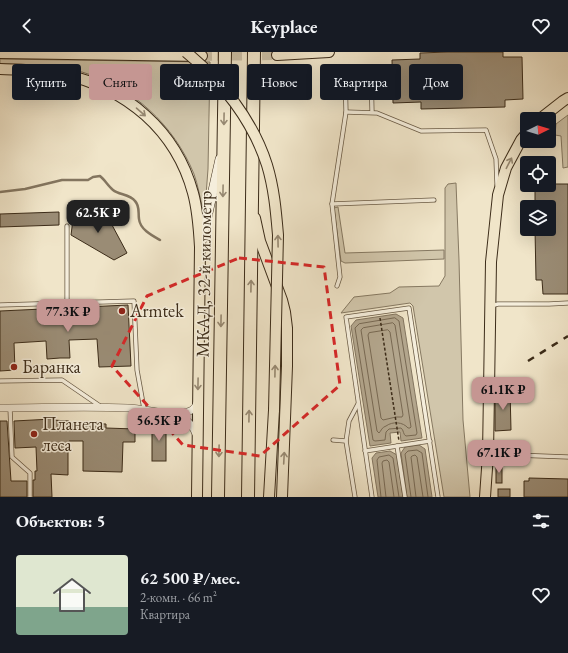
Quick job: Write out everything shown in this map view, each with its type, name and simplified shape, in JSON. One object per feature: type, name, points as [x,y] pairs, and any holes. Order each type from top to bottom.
[{"type":"highway","name":"МКАД, 32-й километр","points":[[218,497],[225,52]]},
{"type":"highway","points":[[248,497],[254,52]]},
{"type":"main road","points":[[186,52],[217,81],[243,115],[262,152],[270,179],[276,215],[278,255],[274,410],[269,497]]},
{"type":"main road","points":[[277,54],[329,52]]},
{"type":"main road","points":[[0,53],[202,56]]},
{"type":"main road","points":[[0,69],[50,72],[79,78],[117,94],[130,102],[155,124],[180,159],[193,194],[198,216],[200,247],[197,497]]},
{"type":"main road","points":[[549,112],[568,98]]},
{"type":"main road","points":[[485,497],[488,454],[491,262],[498,195],[506,168],[520,142]]},
{"type":"main road","points":[[252,200],[260,242],[282,300],[287,328],[288,366],[282,497]]},
{"type":"street","points":[[200,247],[224,138]]},
{"type":"street","points":[[0,408],[103,408],[182,413],[191,411],[196,407],[198,402]]},
{"type":"street","points":[[172,413],[185,418],[192,424],[197,436]]},
{"type":"lane","points":[[337,286],[340,277],[332,204],[346,112],[345,71],[371,69],[372,112]]},
{"type":"lane","points":[[346,112],[377,112],[420,131],[486,130],[496,159],[498,195]]},
{"type":"lane","points":[[332,204],[434,200]]},
{"type":"lane","points":[[66,226],[67,303]]},
{"type":"lane","points":[[0,305],[134,301],[137,370],[144,410]]},
{"type":"lane","points":[[490,306],[498,304],[568,303]]},
{"type":"lane","points":[[372,497],[346,317],[409,308],[438,497]]},
{"type":"lane","points":[[0,381],[62,380],[103,408]]},
{"type":"lane","points":[[355,497],[346,441],[349,421],[358,403]]},
{"type":"lane","points":[[10,408],[12,457],[30,473],[30,497]]},
{"type":"lane","points":[[333,440],[346,441]]},
{"type":"lane","points":[[365,451],[430,441]]},
{"type":"lane","points":[[398,446],[405,497]]},
{"type":"lane","points":[[488,454],[568,457]]},
{"type":"path","points":[[379,312],[398,446]]},
{"type":"highlighted area","points":[[239,258],[324,267],[340,385],[260,456],[183,445],[112,366],[147,296]]},
{"type":"shaded area","points":[[0,59],[210,62],[210,64],[160,64],[160,100],[209,100],[208,169],[205,209],[203,210],[194,174],[186,156],[163,124],[150,110],[138,100],[152,100],[152,64],[89,64],[89,75],[81,72],[81,64],[0,64]]},
{"type":"shaded area","points":[[568,115],[568,167],[563,168],[561,136],[556,135],[556,124]]},
{"type":"shaded area","points":[[456,183],[463,420],[470,497],[444,497],[413,306],[410,303],[341,313],[354,297],[390,293],[399,287],[439,286],[445,276],[445,188],[448,184]]},
{"type":"shaded area","points":[[338,207],[345,253],[444,250],[444,259],[345,263],[341,261],[334,208]]},
{"type":"water","points":[[396,314],[403,318],[422,438],[401,441],[400,432],[390,433],[391,443],[370,446],[351,326],[356,320]]},
{"type":"water","points":[[419,445],[425,449],[432,497],[407,497],[401,453],[405,447]]},
{"type":"water","points":[[390,451],[397,455],[403,497],[378,497],[372,458],[376,453]]},
{"type":"building","points":[[503,52],[503,57],[522,57],[523,99],[505,100],[505,107],[421,109],[421,102],[393,103],[393,100],[401,100],[401,64],[392,64],[392,60],[420,59],[420,53]]},
{"type":"building","points":[[556,184],[568,184],[568,294],[543,294],[542,280],[536,280],[535,236],[556,236],[556,200],[535,200],[535,192],[556,192]]},
{"type":"building","points":[[59,212],[59,225],[0,227],[0,214]]},
{"type":"building","points":[[74,212],[98,214],[112,225],[127,253],[114,260],[71,235]]},
{"type":"building","points":[[128,305],[131,366],[99,367],[97,339],[69,340],[70,358],[47,359],[46,341],[14,343],[15,370],[0,371],[0,311]]},
{"type":"building","points":[[510,390],[511,430],[495,431],[495,391]]},
{"type":"building","points":[[52,419],[69,421],[69,423],[106,424],[106,428],[135,429],[135,442],[123,442],[122,472],[83,471],[83,441],[69,441],[68,475],[51,474],[52,497],[33,497],[33,480],[35,480],[35,471],[37,471],[36,447],[15,448],[14,421]]},
{"type":"building","points":[[0,421],[7,421],[11,481],[27,481],[27,497],[0,497]]},
{"type":"building","points":[[152,422],[166,422],[166,461],[152,461]]},
{"type":"building","points":[[496,464],[502,464],[502,483],[496,483]]},
{"type":"building","points":[[529,478],[568,479],[568,497],[524,497],[524,481],[529,481]]},
{"type":"building","points":[[498,489],[510,489],[510,497],[498,497]]},
{"type":"waterway","points":[[0,192],[25,189],[62,180],[88,180],[93,177],[100,176],[113,190],[133,199],[137,203],[141,226],[160,240]]},
{"type":"tunnel","points":[[202,56],[277,55]]},
{"type":"railway","points":[[528,361],[568,336]]},
{"type":"place","name":"Armtek","points":[[122,311]]},
{"type":"place","name":"Баранка","points":[[14,367]]},
{"type":"place","name":"Планета леса","points":[[34,434]]}]
